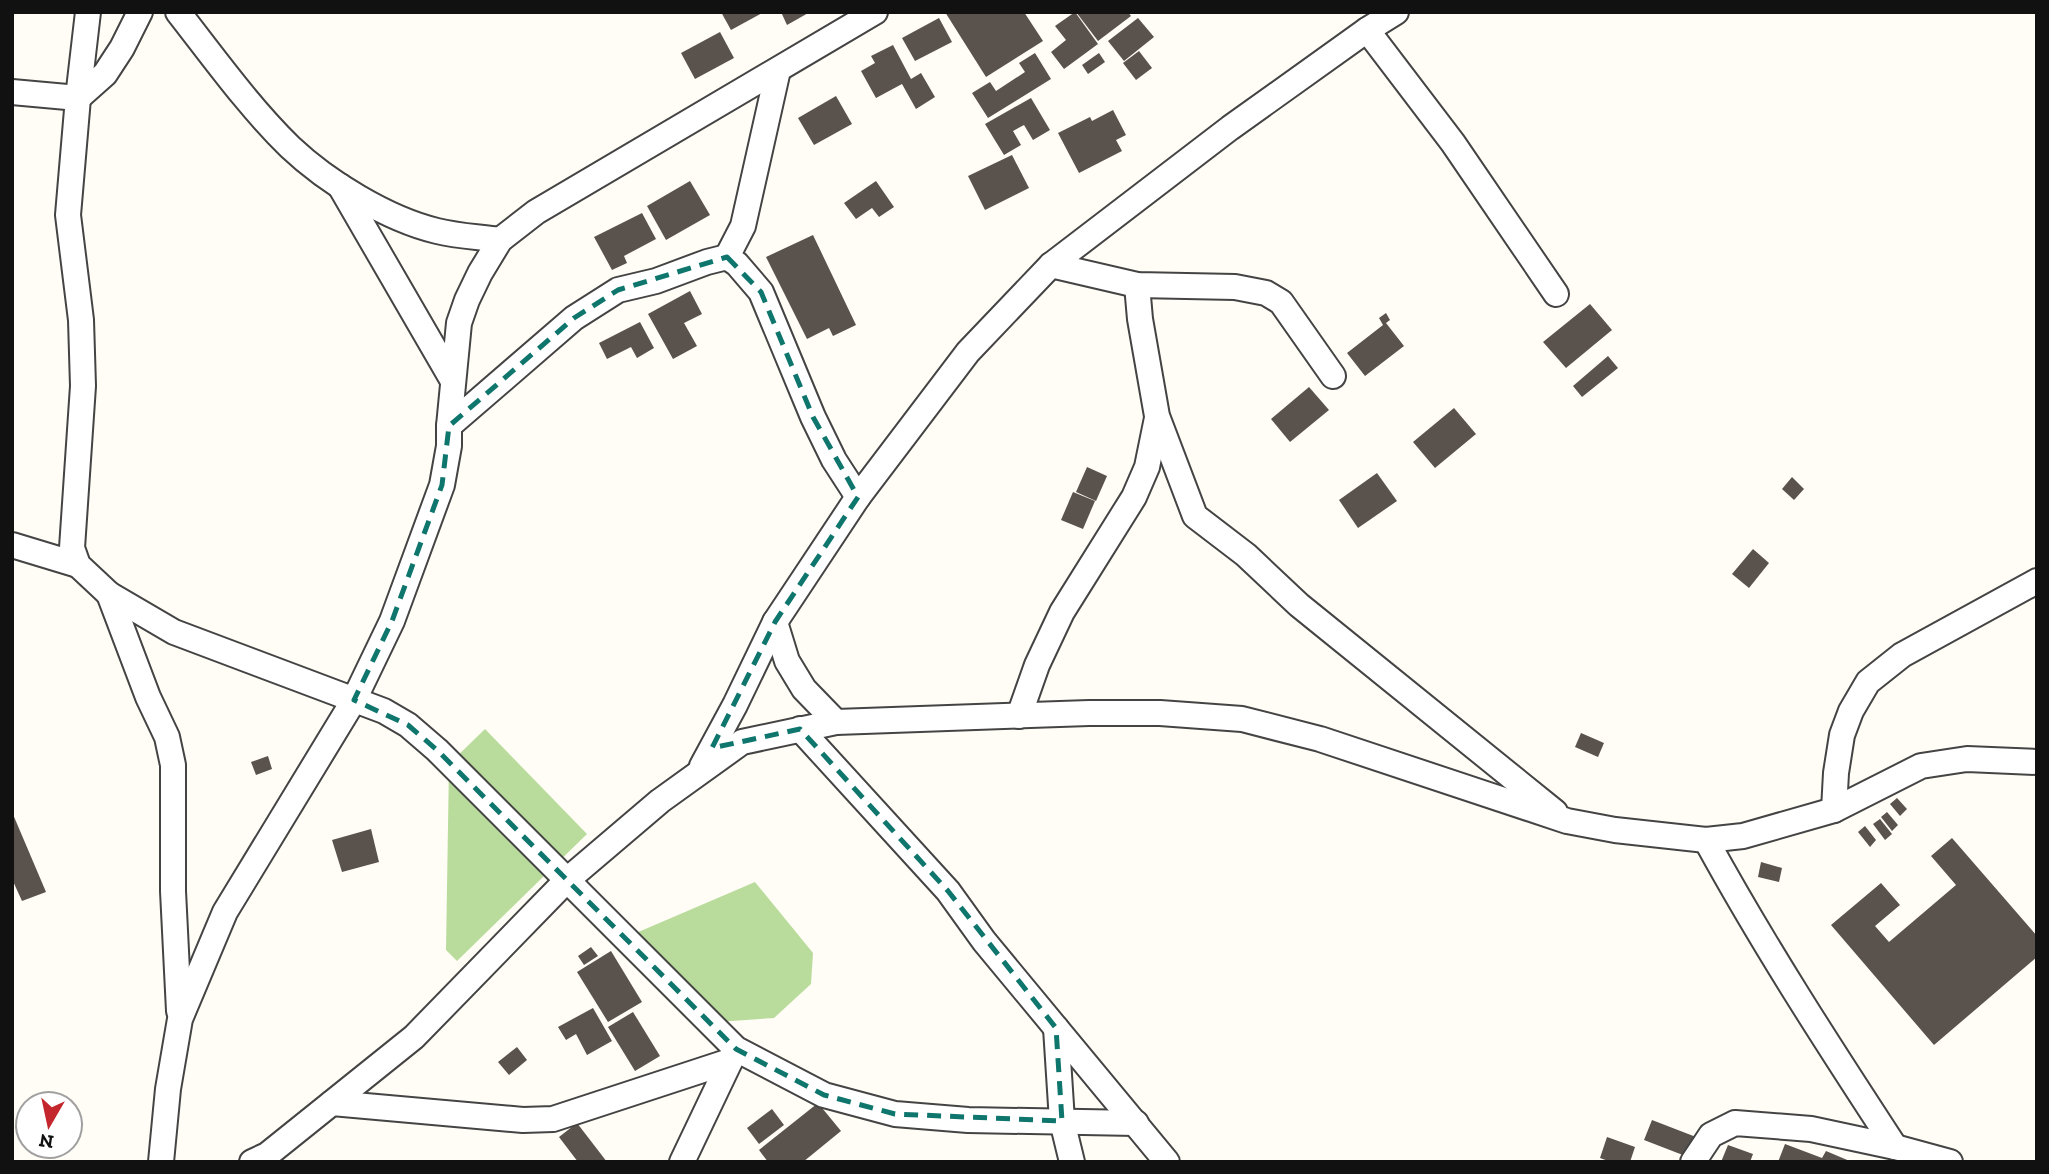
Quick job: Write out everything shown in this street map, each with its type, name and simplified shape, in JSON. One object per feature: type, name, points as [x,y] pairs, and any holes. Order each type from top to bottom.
[{"type":"street","points":[[78,565],[72,548],[83,386],[81,320],[68,215],[88,12]]},
{"type":"street","points":[[12,92],[78,98],[105,74],[122,48],[139,12]]},
{"type":"street","points":[[178,12],[234,83],[291,147],[339,185],[387,213],[436,231],[500,240]]},
{"type":"street","points":[[180,1019],[225,912],[355,700],[392,621],[442,485],[449,446],[459,323],[480,272],[500,240],[536,212],[875,12]]},
{"type":"street","points":[[698,773],[775,622],[858,497],[968,352],[1051,265],[1230,128],[1396,12]]},
{"type":"street","points":[[1367,30],[1453,143],[1556,295]]},
{"type":"street","points":[[449,425],[574,318],[618,290],[656,281],[727,257],[743,226],[778,70]]},
{"type":"street","points":[[339,185],[453,381]]},
{"type":"street","points":[[727,257],[737,264],[761,292],[813,417],[834,460],[858,497]]},
{"type":"street","points":[[1051,265],[1137,285],[1235,287],[1266,293],[1281,302],[1333,376]]},
{"type":"street","points":[[1137,285],[1143,342],[1157,416],[1195,516],[1247,555],[1299,605],[1419,704],[1567,821]]},
{"type":"street","points":[[1019,716],[1037,665],[1062,612],[1134,497],[1147,467],[1157,416]]},
{"type":"street","points":[[12,545],[78,565],[109,594],[174,632],[384,711],[408,724],[566,881],[733,1055],[824,1095],[895,1114],[968,1120],[1136,1123]]},
{"type":"street","points":[[1834,810],[1842,736],[1851,710],[1868,682],[1902,655],[2037,581]]},
{"type":"street","points":[[109,594],[148,697],[167,737],[173,765],[173,891],[180,1019],[168,1089],[161,1162]]},
{"type":"street","points":[[775,622],[787,661],[804,690],[836,722]]},
{"type":"street","points":[[252,1162],[267,1155],[414,1037],[566,881],[660,801],[742,742],[800,729],[836,722],[1089,713],[1160,713],[1242,719],[1320,739],[1567,821],[1615,831],[1706,840],[1742,836],[1834,810],[1921,766],[1967,759],[2037,762]]},
{"type":"street","points":[[800,729],[948,891],[984,941],[1167,1162]]},
{"type":"street","points":[[1706,840],[1808,1015],[1895,1147]]},
{"type":"street","points":[[1056,1028],[1062,1121],[1072,1162]]},
{"type":"street","points":[[332,1103],[523,1120],[553,1119],[582,1111],[733,1055]]},
{"type":"street","points":[[682,1162],[733,1055]]},
{"type":"street","points":[[1693,1162],[1711,1135],[1735,1123],[1811,1129],[1950,1162]]},
{"type":"highlighted area","points":[[727,257],[761,292],[813,417],[858,497],[775,622],[712,748],[800,729],[948,891],[1056,1028],[1062,1121],[895,1114],[824,1095],[736,1049],[437,750],[408,725],[354,700],[392,621],[442,485],[449,426],[574,318],[618,290]]},
{"type":"green space","points":[[485,729],[587,834],[457,961],[446,950],[449,764]]},
{"type":"green space","points":[[755,882],[813,953],[811,984],[774,1018],[717,1022],[636,933]]},
{"type":"building","points":[[721,12],[764,12],[731,30]]},
{"type":"building","points":[[781,12],[810,12],[787,25]]},
{"type":"building","points":[[945,12],[1024,12],[1043,41],[986,77]]},
{"type":"building","points":[[1075,12],[1098,44],[1064,69],[1051,52],[1066,40],[1055,26]]},
{"type":"building","points":[[1076,12],[1128,12],[1131,16],[1098,41]]},
{"type":"building","points":[[939,18],[952,42],[915,61],[902,38]]},
{"type":"building","points":[[1138,18],[1154,37],[1124,61],[1108,41]]},
{"type":"building","points":[[720,32],[734,58],[695,79],[681,53]]},
{"type":"building","points":[[893,45],[911,79],[921,73],[935,97],[916,109],[902,84],[876,98],[861,71],[875,63],[871,56]]},
{"type":"building","points":[[1139,51],[1152,68],[1136,80],[1123,63]]},
{"type":"building","points":[[1035,53],[1051,79],[988,118],[972,93],[990,82],[996,91],[1025,72],[1019,63]]},
{"type":"building","points":[[1099,53],[1105,62],[1088,74],[1082,65]]},
{"type":"building","points":[[836,96],[852,124],[814,145],[798,118]]},
{"type":"building","points":[[1031,98],[1050,130],[1033,140],[1024,125],[1013,131],[1021,145],[1004,155],[985,124]]},
{"type":"building","points":[[1113,110],[1126,135],[1116,140],[1122,151],[1079,173],[1058,133],[1090,117],[1092,121]]},
{"type":"building","points":[[1012,155],[1029,188],[985,210],[968,176]]},
{"type":"building","points":[[690,181],[710,215],[666,240],[647,206]]},
{"type":"building","points":[[876,181],[894,207],[879,217],[872,208],[856,219],[844,203]]},
{"type":"building","points":[[642,213],[656,239],[624,256],[627,263],[612,270],[594,237]]},
{"type":"building","points":[[813,235],[856,325],[833,336],[829,328],[807,339],[766,257]]},
{"type":"building","points":[[690,291],[702,314],[684,323],[697,346],[673,359],[648,314]]},
{"type":"building","points":[[1590,304],[1612,330],[1566,368],[1543,342]]},
{"type":"building","points":[[1386,313],[1390,320],[1386,323],[1404,346],[1365,376],[1347,353],[1383,325],[1379,318]]},
{"type":"building","points":[[640,322],[654,348],[637,358],[631,347],[607,359],[599,343]]},
{"type":"building","points":[[1608,356],[1618,368],[1582,397],[1573,386]]},
{"type":"building","points":[[1309,387],[1329,410],[1290,442],[1271,419]]},
{"type":"building","points":[[1454,408],[1476,434],[1435,468],[1413,442]]},
{"type":"building","points":[[1087,467],[1107,476],[1096,501],[1076,492]]},
{"type":"building","points":[[1377,473],[1397,501],[1358,528],[1339,500]]},
{"type":"building","points":[[1792,477],[1804,489],[1794,500],[1782,489]]},
{"type":"building","points":[[1073,492],[1095,501],[1083,529],[1061,520]]},
{"type":"building","points":[[1753,549],[1769,563],[1749,588],[1732,574]]},
{"type":"building","points":[[1581,733],[1604,743],[1598,757],[1575,747]]},
{"type":"building","points":[[268,756],[272,769],[256,775],[251,762]]},
{"type":"building","points":[[1897,798],[1907,809],[1900,816],[1890,804]]},
{"type":"building","points":[[12,812],[46,892],[22,901],[12,879]]},
{"type":"building","points":[[1887,812],[1898,825],[1892,831],[1881,817]]},
{"type":"building","points":[[1880,819],[1892,834],[1885,840],[1873,824]]},
{"type":"building","points":[[1865,826],[1876,840],[1870,847],[1858,832]]},
{"type":"building","points":[[371,829],[379,862],[342,872],[332,840]]},
{"type":"building","points":[[1952,838],[2037,936],[2037,957],[1934,1045],[1831,925],[1881,883],[1900,905],[1875,926],[1889,942],[1956,885],[1931,856]]},
{"type":"building","points":[[1761,862],[1782,868],[1779,882],[1758,877]]},
{"type":"building","points":[[591,947],[598,956],[584,965],[578,956]]},
{"type":"building","points":[[611,951],[642,1002],[608,1022],[577,972]]},
{"type":"building","points":[[593,1008],[612,1041],[587,1055],[576,1034],[566,1040],[558,1027]]},
{"type":"building","points":[[633,1012],[660,1056],[635,1071],[608,1027]]},
{"type":"building","points":[[517,1047],[527,1060],[509,1075],[498,1062]]},
{"type":"building","points":[[818,1103],[841,1131],[803,1162],[768,1162],[759,1150]]},
{"type":"building","points":[[772,1109],[784,1125],[759,1144],[747,1128]]},
{"type":"building","points":[[1652,1120],[1696,1137],[1688,1157],[1644,1140]]},
{"type":"building","points":[[577,1123],[607,1162],[578,1162],[559,1137]]},
{"type":"building","points":[[1607,1137],[1635,1147],[1630,1162],[1611,1162],[1600,1158]]},
{"type":"building","points":[[1785,1144],[1822,1158],[1826,1151],[1852,1162],[1778,1162]]},
{"type":"building","points":[[1728,1145],[1753,1154],[1750,1162],[1721,1162]]}]
